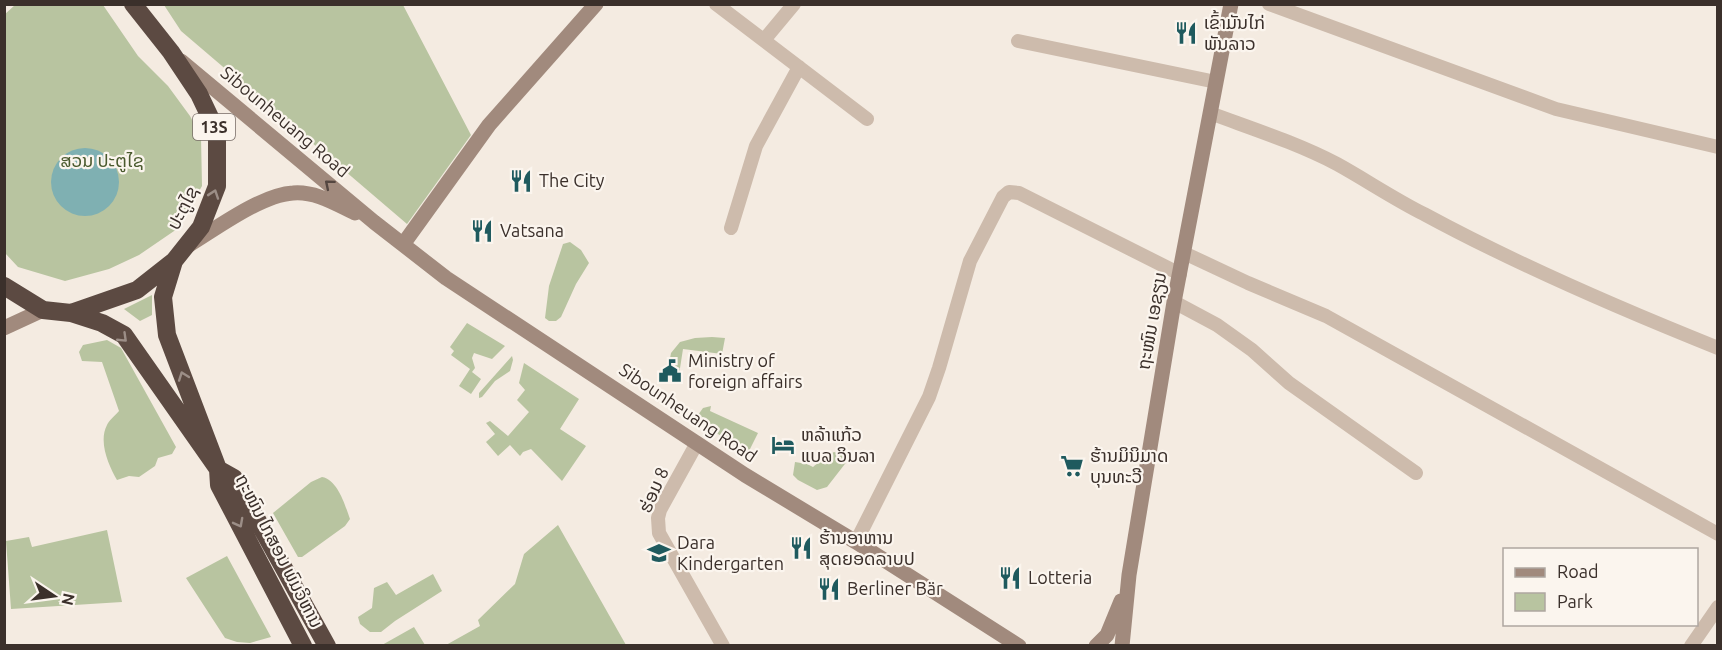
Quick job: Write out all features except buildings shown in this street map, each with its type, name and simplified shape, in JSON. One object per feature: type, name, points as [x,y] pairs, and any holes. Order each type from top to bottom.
[{"type":"highway","name":"ປະຕູໄຊ","points":[[4,286],[43,310],[71,313],[137,290],[174,261],[201,227],[218,186],[217,132],[200,94],[171,52],[133,4]]},
{"type":"highway","name":"13S","points":[[174,261],[163,297],[167,335],[218,469]]},
{"type":"highway","name":"13S","points":[[71,313],[102,323],[123,335],[218,469]]},
{"type":"highway","name":"ຖະໜົນ ໄກສອນ ພົມວິຫານ","points":[[218,469],[234,478],[327,645]]},
{"type":"highway","name":"ຖະໜົນ ໄກສອນ ພົມວິຫານ","points":[[218,469],[219,485],[303,645]]},
{"type":"highway","points":[[281,603],[297,592]]},
{"type":"street","points":[[404,243],[489,125],[596,4]]},
{"type":"street","points":[[717,4],[867,119]]},
{"type":"street","points":[[764,40],[794,4]]},
{"type":"street","name":"ຖະໜົນ ເອຊຽນ","points":[[1122,645],[1129,575],[1174,302],[1231,4]]},
{"type":"street","points":[[1269,4],[1556,108],[1718,147]]},
{"type":"street","points":[[1018,40],[1216,82]]},
{"type":"street","name":"Sibounheuang Road","points":[[171,52],[374,222],[404,243],[446,278],[697,443],[1019,645]]},
{"type":"street","points":[[731,228],[756,146],[799,67]]},
{"type":"street","points":[[1210,113],[1287,142],[1335,164],[1423,214],[1522,263],[1630,312],[1718,348]]},
{"type":"street","points":[[856,542],[929,397],[970,261],[1003,197],[1009,192],[1020,193],[1180,274]]},
{"type":"street","name":"Sibounheuang Road","points":[[188,245],[260,203],[294,193],[325,199],[374,222]]},
{"type":"street","points":[[1184,253],[1326,316],[1718,534]]},
{"type":"street","points":[[1174,302],[1216,325],[1252,350],[1289,383],[1416,473]]},
{"type":"street","points":[[4,328],[43,310]]},
{"type":"street","name":"ຮ່ອມ 8","points":[[697,443],[660,510],[657,526],[723,645]]},
{"type":"street","points":[[1096,645],[1107,635],[1117,615],[1129,575]]},
{"type":"street","points":[[1691,645],[1718,607]]},
{"type":"street","points":[[1001,634],[1027,645]]},
{"type":"green space","name":"ສວນ ປະຕູໄຊ","points":[[15,5],[103,5],[138,56],[168,86],[190,116],[201,137],[202,186],[177,229],[139,255],[109,269],[65,281],[18,267],[5,253],[4,15]]},
{"type":"green space","points":[[164,5],[403,5],[471,135],[407,224],[181,31]]},
{"type":"green space","points":[[570,242],[581,250],[589,263],[576,284],[561,317],[556,321],[549,321],[545,318],[549,286],[563,244]]},
{"type":"green space","points":[[152,295],[152,315],[140,321],[124,309]]},
{"type":"green space","points":[[467,323],[505,346],[492,359],[474,353],[472,358],[475,368],[472,372],[481,379],[471,394],[459,386],[470,369],[451,355],[454,351],[450,347]]},
{"type":"green space","points":[[712,337],[725,338],[722,354],[683,349],[678,381],[673,381],[668,370],[671,353],[680,342]]},
{"type":"green space","points":[[107,340],[121,348],[176,447],[172,454],[158,458],[155,466],[139,477],[129,476],[117,480],[111,468],[104,439],[109,421],[119,411],[102,362],[82,361],[79,352],[83,345]]},
{"type":"green space","points":[[512,356],[510,371],[495,381],[479,398],[479,393]]},
{"type":"green space","points":[[524,363],[579,399],[560,429],[586,446],[562,481],[531,449],[520,456],[510,445],[498,456],[486,442],[495,434],[486,423],[490,421],[508,436],[529,412],[517,400],[525,390],[519,383]]},
{"type":"green space","points":[[711,406],[710,411],[758,433],[748,453],[699,422],[698,415],[703,408]]},
{"type":"green space","points":[[834,452],[844,455],[843,457],[848,460],[827,487],[817,490],[793,475],[795,462],[813,467]]},
{"type":"green space","points":[[322,477],[328,479],[337,488],[350,519],[345,526],[302,557],[298,557],[273,513],[311,482]]},
{"type":"green space","points":[[558,525],[626,645],[446,645],[480,626],[478,620],[515,584],[524,554]]},
{"type":"green space","points":[[107,530],[122,602],[11,609],[6,541],[29,537],[32,547]]},
{"type":"green space","points":[[227,556],[271,637],[250,643],[225,638],[186,578]]},
{"type":"green space","points":[[433,574],[442,591],[381,632],[370,632],[360,624],[358,617],[372,608],[374,588],[387,582],[396,595]]},
{"type":"green space","points":[[414,627],[425,645],[382,645]]},
{"type":"water","points":[[85,148],[98,151],[109,158],[116,169],[119,182],[116,195],[109,206],[98,213],[85,216],[72,213],[61,206],[54,195],[51,182],[54,169],[61,158],[72,151]]},
{"type":"place","name":"ເຂົ້າມັນໄກ່ ພັນລາວ","points":[[1186,33]]},
{"type":"place","name":"The City","points":[[521,181]]},
{"type":"place","name":"Vatsana","points":[[482,231]]},
{"type":"place","name":"Ministry of foreign affairs","points":[[670,371]]},
{"type":"place","name":"ຫລ້າແກ້ວ ແບລ ວິນລາ","points":[[783,445]]},
{"type":"place","name":"ຮ້ານມິນິມາດ ບຸນທະວີ","points":[[1072,466]]},
{"type":"place","name":"ຮ້ານອາຫານ ສຸດຍອດລາບປ","points":[[801,548]]},
{"type":"place","name":"Dara Kindergarten","points":[[659,553]]},
{"type":"place","name":"Lotteria","points":[[1010,578]]},
{"type":"place","name":"Berliner Bär","points":[[829,589]]}]
